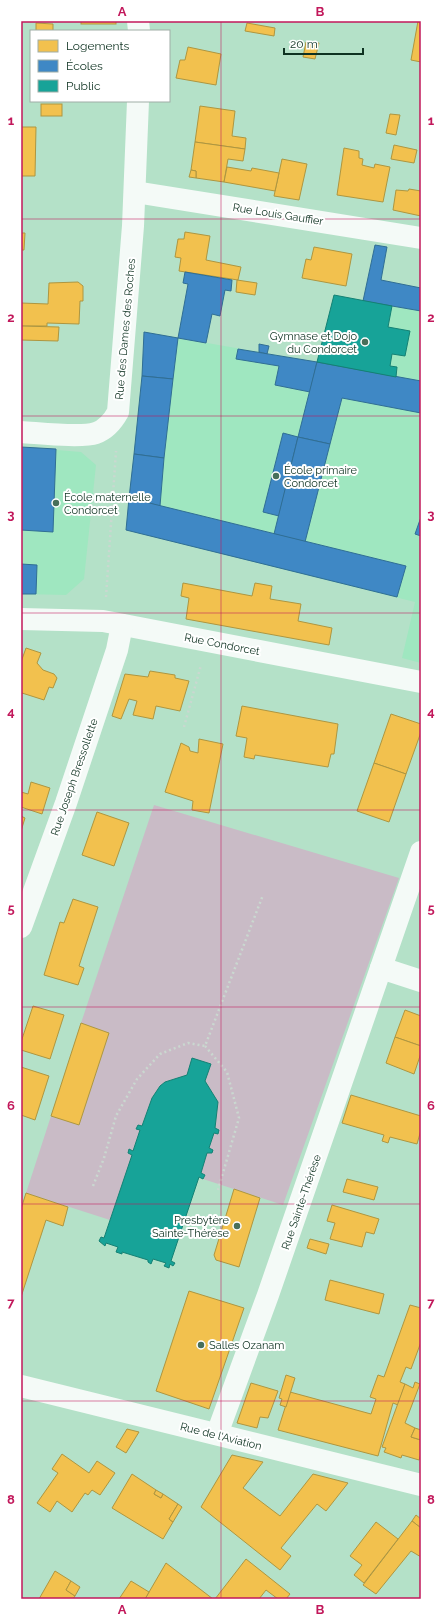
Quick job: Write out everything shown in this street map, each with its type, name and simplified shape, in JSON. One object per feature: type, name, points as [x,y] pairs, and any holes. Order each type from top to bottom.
[{"type":"street","name":"Rue des Dames des Roches","points":[[105,428],[116,416],[120,400],[135,192],[138,102]]},
{"type":"street","name":"Rue Louis Gauffier","points":[[135,192],[421,238]]},
{"type":"street","points":[[21,432],[84,435],[96,433],[105,428]]},
{"type":"street","name":"Rue Condorcet","points":[[21,619],[112,623],[421,682]]},
{"type":"street","name":"Rue Joseph Bressollette","points":[[21,927],[66,803],[117,650],[112,623]]},
{"type":"street","name":"Rue Sainte-Thérèse","points":[[217,1434],[268,1295],[421,852]]},
{"type":"street","points":[[381,968],[421,981]]},
{"type":"street","name":"Rue de l'Aviation","points":[[21,1386],[421,1485]]},
{"type":"path","points":[[105,428],[117,445],[105,600],[112,623]]},
{"type":"path","points":[[184,727],[208,641]]},
{"type":"path","points":[[205,1046],[263,895]]},
{"type":"path","points":[[93,1186],[104,1158],[116,1116],[137,1078],[160,1054],[188,1043],[205,1046],[227,1072],[239,1118],[218,1190]]},
{"type":"shaded area","name":"École primaire Condorcet","points":[[334,295],[421,311],[421,663],[402,658],[415,602],[126,530],[142,376],[144,332],[317,362]]},
{"type":"shaded area","name":"École maternelle Condorcet","points":[[21,447],[81,452],[96,465],[84,579],[66,595],[21,594]]},
{"type":"shaded area","points":[[154,805],[399,878],[283,1205],[203,1179],[205,1175],[201,1173],[207,1153],[212,1153],[213,1150],[209,1148],[214,1133],[218,1134],[219,1130],[215,1128],[218,1102],[205,1081],[210,1064],[187,1075],[165,1082],[160,1086],[152,1098],[142,1126],[138,1125],[137,1129],[140,1130],[133,1151],[129,1150],[128,1153],[132,1155],[110,1220],[26,1193],[51,1116],[79,1125],[109,1033],[81,1023]]},
{"type":"building: Logements","points":[[81,21],[116,21],[116,24],[81,24]]},
{"type":"building: Logements","points":[[418,21],[421,21],[421,62],[411,60]]},
{"type":"building: Logements","points":[[36,23],[53,24],[53,30],[36,30]]},
{"type":"building: Logements","points":[[247,23],[275,28],[274,36],[245,31]]},
{"type":"building: Logements","points":[[306,42],[319,43],[315,59],[303,57]]},
{"type":"building: Logements","points":[[188,47],[221,54],[216,85],[176,78],[180,60],[185,60]]},
{"type":"building: Logements","points":[[41,104],[62,104],[62,116],[41,116]]},
{"type":"building: Logements","points":[[200,106],[235,111],[232,136],[246,138],[245,149],[195,142]]},
{"type":"building: Logements","points":[[390,114],[400,115],[396,135],[386,133]]},
{"type":"building: Logements","points":[[21,127],[36,127],[35,176],[21,176]]},
{"type":"building: Logements","points":[[195,142],[245,149],[243,161],[228,159],[224,182],[196,178],[196,171],[191,170]]},
{"type":"building: Logements","points":[[394,145],[417,150],[414,163],[391,159]]},
{"type":"building: Logements","points":[[344,148],[359,151],[359,158],[363,159],[362,165],[374,168],[375,164],[390,167],[383,202],[337,195]]},
{"type":"building: Logements","points":[[282,159],[307,164],[299,200],[274,196]]},
{"type":"building: Logements","points":[[227,167],[251,171],[252,168],[279,173],[275,191],[224,182]]},
{"type":"building: Logements","points":[[191,170],[196,171],[196,178],[189,177]]},
{"type":"building: Logements","points":[[409,189],[421,191],[421,216],[393,210],[396,190],[408,191]]},
{"type":"building: Logements","points":[[185,232],[210,236],[206,260],[241,267],[238,280],[179,271],[181,258],[175,257],[178,239],[184,239]]},
{"type":"building: Logements","points":[[21,233],[25,233],[24,250],[21,250]]},
{"type":"building: Logements","points":[[314,247],[352,254],[346,286],[302,278],[306,259],[311,260]]},
{"type":"building: Logements","points":[[237,280],[257,283],[255,295],[236,292]]},
{"type":"building: Logements","points":[[78,282],[83,286],[83,301],[80,301],[79,324],[47,323],[47,326],[21,326],[21,303],[48,304],[49,283]]},
{"type":"building: Logements","points":[[21,326],[59,327],[58,341],[21,340]]},
{"type":"building: Logements","points":[[183,583],[252,596],[255,583],[272,586],[270,599],[301,604],[298,621],[332,628],[329,645],[186,619],[189,598],[181,596]]},
{"type":"building: Logements","points":[[26,648],[41,653],[37,663],[43,670],[54,674],[57,678],[53,688],[49,687],[44,700],[22,693],[21,695],[21,662]]},
{"type":"building: Logements","points":[[150,671],[175,675],[175,678],[189,681],[180,711],[156,706],[153,719],[133,715],[137,701],[129,699],[121,719],[112,716],[125,674],[148,677]]},
{"type":"building: Logements","points":[[242,706],[338,724],[334,754],[331,754],[328,767],[255,755],[254,759],[244,757],[247,738],[236,736]]},
{"type":"building: Logements","points":[[391,714],[421,724],[421,732],[406,774],[374,763]]},
{"type":"building: Logements","points":[[199,739],[223,744],[209,813],[192,810],[193,801],[165,792],[181,743],[189,747],[190,751],[198,753]]},
{"type":"building: Logements","points":[[374,763],[406,774],[389,822],[357,811]]},
{"type":"building: Logements","points":[[31,782],[50,788],[42,814],[21,807],[21,792],[28,794]]},
{"type":"building: Logements","points":[[97,812],[129,823],[114,866],[82,855]]},
{"type":"building: Logements","points":[[21,816],[25,818],[21,831]]},
{"type":"building: Logements","points":[[73,899],[98,907],[79,966],[84,968],[78,985],[44,975],[60,922],[64,923]]},
{"type":"building: Logements","points":[[33,1006],[64,1015],[50,1059],[21,1050],[21,1042]]},
{"type":"building: Logements","points":[[405,1010],[421,1016],[421,1046],[395,1037]]},
{"type":"building: Logements","points":[[81,1023],[109,1033],[79,1125],[51,1116]]},
{"type":"building: Logements","points":[[395,1037],[421,1046],[421,1053],[414,1074],[386,1063]]},
{"type":"building: Logements","points":[[21,1067],[49,1076],[35,1120],[21,1115]]},
{"type":"building: Logements","points":[[351,1095],[421,1116],[421,1130],[417,1144],[390,1137],[388,1143],[382,1141],[384,1135],[342,1123]]},
{"type":"building: Logements","points":[[347,1179],[378,1187],[374,1200],[343,1192]]},
{"type":"building: Logements","name":"Presbytère Sainte-Thérèse","points":[[234,1189],[260,1198],[239,1267],[216,1260],[214,1255]]},
{"type":"building: Logements","points":[[26,1193],[68,1207],[63,1226],[46,1220],[21,1297],[21,1209]]},
{"type":"building: Logements","points":[[332,1205],[379,1219],[374,1234],[366,1232],[362,1247],[330,1239],[335,1223],[327,1221]]},
{"type":"building: Logements","points":[[310,1239],[329,1244],[326,1254],[307,1248]]},
{"type":"building: Logements","points":[[330,1280],[384,1294],[379,1314],[325,1300]]},
{"type":"building: Logements","name":"Salles Ozanam","points":[[189,1291],[244,1308],[209,1409],[156,1391]]},
{"type":"building: Logements","points":[[410,1305],[421,1308],[421,1342],[411,1369],[406,1367],[400,1382],[405,1384],[398,1405],[393,1403],[378,1456],[278,1430],[290,1392],[371,1414],[376,1399],[370,1397],[378,1375],[384,1377]]},
{"type":"building: Logements","points":[[286,1375],[295,1378],[286,1407],[280,1405],[282,1399],[279,1398]]},
{"type":"building: Logements","points":[[415,1382],[420,1384],[405,1423],[415,1428],[411,1437],[421,1440],[421,1454],[419,1460],[402,1455],[401,1458],[384,1452],[386,1448],[382,1447],[405,1384],[413,1388]]},
{"type":"building: Logements","points":[[251,1383],[278,1391],[268,1418],[260,1417],[257,1428],[237,1423]]},
{"type":"building: Logements","points":[[415,1428],[421,1430],[421,1440],[411,1437]]},
{"type":"building: Logements","points":[[127,1429],[139,1432],[126,1453],[116,1447]]},
{"type":"building: Logements","points":[[62,1454],[89,1473],[97,1461],[115,1473],[100,1495],[92,1490],[88,1495],[85,1493],[72,1512],[57,1501],[50,1512],[37,1503],[58,1473],[52,1469]]},
{"type":"building: Logements","points":[[232,1455],[263,1462],[243,1488],[280,1516],[313,1474],[348,1483],[326,1511],[317,1504],[281,1548],[291,1556],[280,1570],[201,1507]]},
{"type":"building: Logements","points":[[132,1474],[156,1490],[154,1494],[161,1498],[163,1494],[178,1504],[169,1519],[173,1522],[163,1539],[112,1508]]},
{"type":"building: Logements","points":[[156,1490],[163,1494],[161,1498],[154,1494]]},
{"type":"building: Logements","points":[[178,1504],[182,1507],[173,1522],[169,1519]]},
{"type":"building: Logements","points":[[416,1515],[421,1519],[421,1528],[412,1521]]},
{"type":"building: Logements","points":[[412,1521],[421,1528],[421,1557],[411,1551],[376,1594],[363,1585]]},
{"type":"building: Logements","points":[[376,1522],[398,1539],[364,1583],[354,1575],[362,1565],[350,1556]]},
{"type":"building: Logements","points":[[246,1559],[290,1594],[286,1599],[278,1599],[266,1590],[259,1599],[215,1599]]},
{"type":"building: Logements","points":[[166,1563],[213,1599],[145,1599]]},
{"type":"building: Logements","points":[[55,1571],[71,1581],[66,1590],[75,1596],[73,1599],[39,1599]]},
{"type":"building: Logements","points":[[71,1581],[80,1587],[75,1596],[66,1590]]},
{"type":"building: Logements","points":[[131,1581],[149,1592],[145,1599],[119,1599]]},
{"type":"building: Écoles","points":[[375,245],[387,247],[381,280],[421,288],[421,311],[363,301]]},
{"type":"building: Écoles","points":[[185,272],[232,280],[231,291],[225,290],[220,316],[212,314],[206,343],[178,338],[188,284],[183,283]]},
{"type":"building: Écoles","points":[[144,332],[178,338],[173,379],[142,376]]},
{"type":"building: Écoles","points":[[259,344],[269,346],[267,354],[259,352]]},
{"type":"building: Écoles","points":[[238,349],[317,362],[310,392],[275,385],[279,366],[236,359]]},
{"type":"building: Écoles","points":[[317,362],[421,381],[421,413],[342,398],[330,444],[298,437]]},
{"type":"building: Écoles","points":[[142,376],[173,379],[164,458],[134,454]]},
{"type":"building: Écoles","points":[[283,433],[298,437],[279,516],[263,512]]},
{"type":"building: Écoles","points":[[298,437],[330,444],[305,542],[274,534]]},
{"type":"building: Écoles","points":[[21,447],[56,449],[53,532],[21,530]]},
{"type":"building: Écoles","points":[[134,454],[164,458],[160,506],[129,498]]},
{"type":"building: Écoles","points":[[129,498],[406,566],[397,597],[126,530]]},
{"type":"building: Écoles","points":[[421,517],[421,536],[415,534]]},
{"type":"building: Écoles","points":[[21,564],[37,565],[36,594],[21,594]]},
{"type":"building: Public","name":"Gymnase et Dojo du Condorcet","points":[[334,295],[392,306],[388,327],[410,331],[405,356],[392,354],[390,366],[397,367],[396,377],[317,362]]},
{"type":"building: Public","points":[[192,1058],[211,1064],[205,1081],[218,1102],[215,1128],[219,1130],[218,1134],[214,1133],[209,1148],[213,1150],[212,1153],[207,1153],[201,1173],[205,1175],[203,1179],[199,1177],[171,1261],[175,1263],[173,1266],[170,1264],[169,1268],[164,1266],[166,1263],[153,1259],[151,1264],[148,1260],[122,1252],[122,1254],[116,1252],[118,1247],[106,1243],[105,1246],[99,1241],[101,1237],[104,1238],[132,1155],[128,1153],[129,1149],[133,1151],[140,1130],[136,1129],[138,1125],[142,1126],[152,1098],[160,1086],[165,1082],[187,1075]]},
{"type":"place","name":"Gymnase et Dojo du Condorcet","points":[[365,342]]},
{"type":"place","name":"École primaire Condorcet","points":[[276,476]]},
{"type":"place","name":"École maternelle Condorcet","points":[[56,503]]},
{"type":"place","name":"Presbytère Sainte-Thérèse","points":[[237,1226]]},
{"type":"place","name":"Salles Ozanam","points":[[201,1345]]}]
